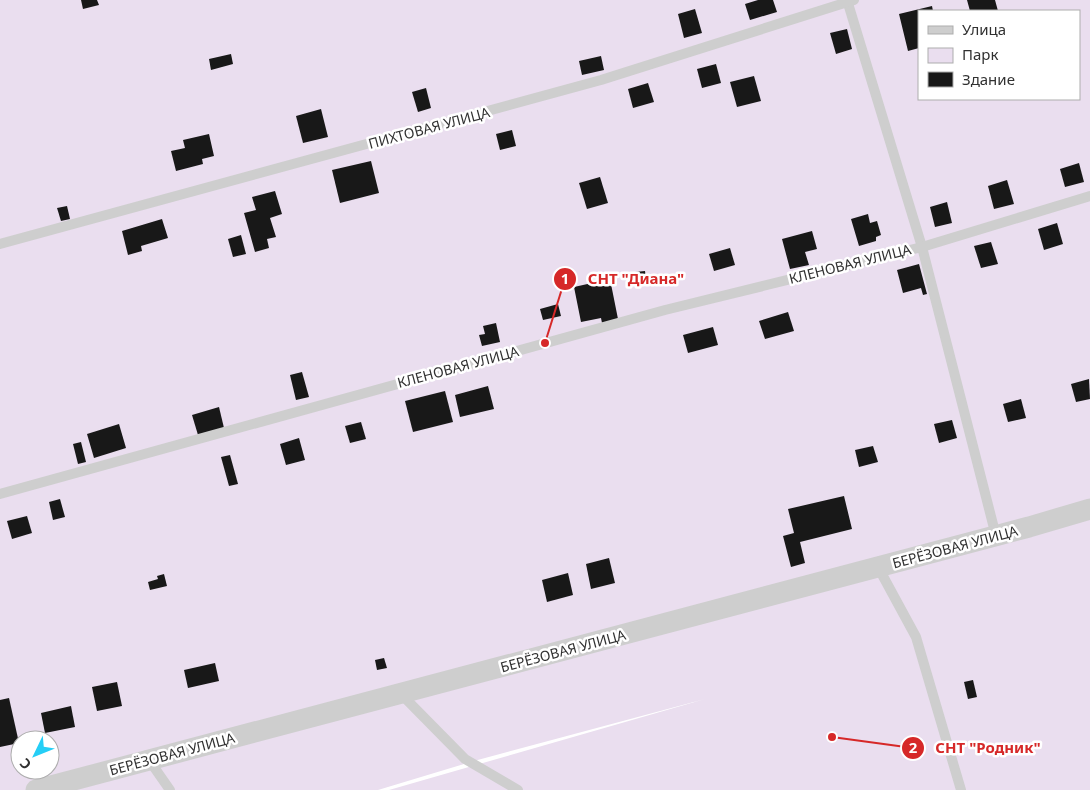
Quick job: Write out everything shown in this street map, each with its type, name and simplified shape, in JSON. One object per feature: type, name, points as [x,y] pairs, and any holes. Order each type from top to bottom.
[{"type":"street","name":"БЕРЁЗОВАЯ УЛИЦА","points":[[36,790],[878,568],[1090,509]]},
{"type":"lane","name":"ПИХТОВАЯ УЛИЦА","points":[[0,244],[601,80],[850,1]]},
{"type":"lane","points":[[850,1],[922,247],[996,536]]},
{"type":"lane","name":"КЛЕНОВАЯ УЛИЦА","points":[[0,494],[666,310],[922,247],[1090,196]]},
{"type":"lane","points":[[878,568],[916,637],[961,790]]},
{"type":"lane","points":[[401,694],[465,759],[518,790]]},
{"type":"lane","points":[[148,760],[170,790]]},
{"type":"green space","points":[[0,0],[1090,0],[1090,790],[389,790],[705,699],[474,761],[378,790],[0,790]]},
{"type":"building","points":[[81,0],[97,0],[99,5],[83,9]]},
{"type":"building","points":[[758,0],[773,0],[777,12],[750,20],[745,4]]},
{"type":"building","points":[[967,0],[995,0],[998,10],[970,10]]},
{"type":"building","points":[[932,6],[933,10],[918,10],[918,48],[908,51],[899,14]]},
{"type":"building","points":[[695,9],[702,33],[684,38],[678,14]]},
{"type":"building","points":[[847,29],[852,49],[836,54],[830,33]]},
{"type":"building","points":[[231,54],[233,64],[211,70],[209,59]]},
{"type":"building","points":[[601,56],[604,70],[582,75],[579,61]]},
{"type":"building","points":[[716,64],[721,83],[702,88],[697,69]]},
{"type":"building","points":[[754,76],[761,101],[737,107],[730,82]]},
{"type":"building","points":[[648,83],[654,102],[633,108],[628,89]]},
{"type":"building","points":[[426,88],[431,108],[418,112],[412,92]]},
{"type":"building","points":[[321,109],[328,137],[303,143],[296,116]]},
{"type":"building","points":[[512,130],[516,146],[500,150],[496,134]]},
{"type":"building","points":[[209,134],[214,156],[202,159],[203,164],[176,171],[171,151],[185,148],[183,140]]},
{"type":"building","points":[[371,161],[379,193],[340,203],[332,170]]},
{"type":"building","points":[[1079,163],[1084,182],[1065,187],[1060,169]]},
{"type":"building","points":[[600,177],[608,203],[587,209],[579,183]]},
{"type":"building","points":[[1007,180],[1014,204],[994,209],[988,186]]},
{"type":"building","points":[[275,191],[282,214],[270,218],[276,237],[267,239],[269,248],[255,252],[244,213],[256,210],[252,197]]},
{"type":"building","points":[[947,202],[952,223],[935,227],[930,207]]},
{"type":"building","points":[[67,206],[70,219],[61,221],[57,208]]},
{"type":"building","points":[[868,214],[870,223],[877,221],[881,235],[876,237],[876,241],[859,246],[851,219]]},
{"type":"building","points":[[162,219],[168,238],[141,246],[142,251],[128,255],[122,231]]},
{"type":"building","points":[[1057,223],[1063,244],[1044,250],[1038,229]]},
{"type":"building","points":[[812,231],[817,249],[805,252],[809,265],[790,269],[782,239]]},
{"type":"building","points":[[241,235],[246,254],[233,257],[228,239]]},
{"type":"building","points":[[991,242],[998,264],[981,268],[974,246]]},
{"type":"building","points":[[730,248],[735,265],[714,271],[709,254]]},
{"type":"building","points":[[919,264],[927,294],[923,295],[921,288],[903,293],[897,270]]},
{"type":"building","points":[[645,271],[646,280],[636,282],[635,272]]},
{"type":"building","points":[[610,279],[618,319],[602,323],[601,318],[581,322],[574,287]]},
{"type":"building","points":[[558,304],[561,316],[543,320],[540,309]]},
{"type":"building","points":[[788,312],[794,331],[765,339],[759,321]]},
{"type":"building","points":[[496,323],[500,342],[482,346],[479,335],[485,334],[483,326]]},
{"type":"building","points":[[713,327],[718,345],[688,353],[683,335]]},
{"type":"building","points":[[302,372],[309,397],[296,400],[290,375]]},
{"type":"building","points":[[1089,379],[1090,399],[1076,402],[1071,384]]},
{"type":"building","points":[[488,386],[494,409],[460,417],[455,395]]},
{"type":"building","points":[[445,391],[453,422],[413,432],[405,401]]},
{"type":"building","points":[[1021,399],[1026,418],[1008,422],[1003,404]]},
{"type":"building","points":[[219,407],[224,428],[198,435],[192,415]]},
{"type":"building","points":[[952,420],[957,438],[939,443],[934,424]]},
{"type":"building","points":[[361,422],[366,439],[350,443],[345,426]]},
{"type":"building","points":[[119,424],[126,448],[94,458],[87,434]]},
{"type":"building","points":[[299,438],[305,460],[286,465],[280,444]]},
{"type":"building","points":[[81,442],[86,462],[78,464],[73,444]]},
{"type":"building","points":[[873,446],[878,462],[859,467],[855,450]]},
{"type":"building","points":[[230,455],[238,484],[229,486],[221,457]]},
{"type":"building","points":[[844,496],[852,529],[800,542],[805,563],[791,567],[783,536],[794,533],[788,509]]},
{"type":"building","points":[[60,499],[65,517],[53,520],[49,502]]},
{"type":"building","points":[[27,516],[32,533],[12,539],[7,521]]},
{"type":"building","points":[[609,558],[615,583],[591,589],[586,564]]},
{"type":"building","points":[[568,573],[573,595],[547,602],[542,580]]},
{"type":"building","points":[[164,574],[167,586],[150,590],[148,582],[158,579],[157,576]]},
{"type":"building","points":[[384,658],[387,668],[377,670],[375,660]]},
{"type":"building","points":[[215,663],[219,681],[188,688],[184,670]]},
{"type":"building","points":[[973,680],[977,697],[968,699],[964,682]]},
{"type":"building","points":[[117,682],[122,706],[97,711],[92,687]]},
{"type":"building","points":[[9,698],[16,730],[10,730],[10,745],[0,747],[0,700]]},
{"type":"building","points":[[71,706],[75,727],[60,730],[44,730],[41,713]]},
{"type":"place","name":"СНТ \"Диана\"","points":[[545,343]]},
{"type":"place","name":"СНТ \"Родник\"","points":[[832,737]]}]
